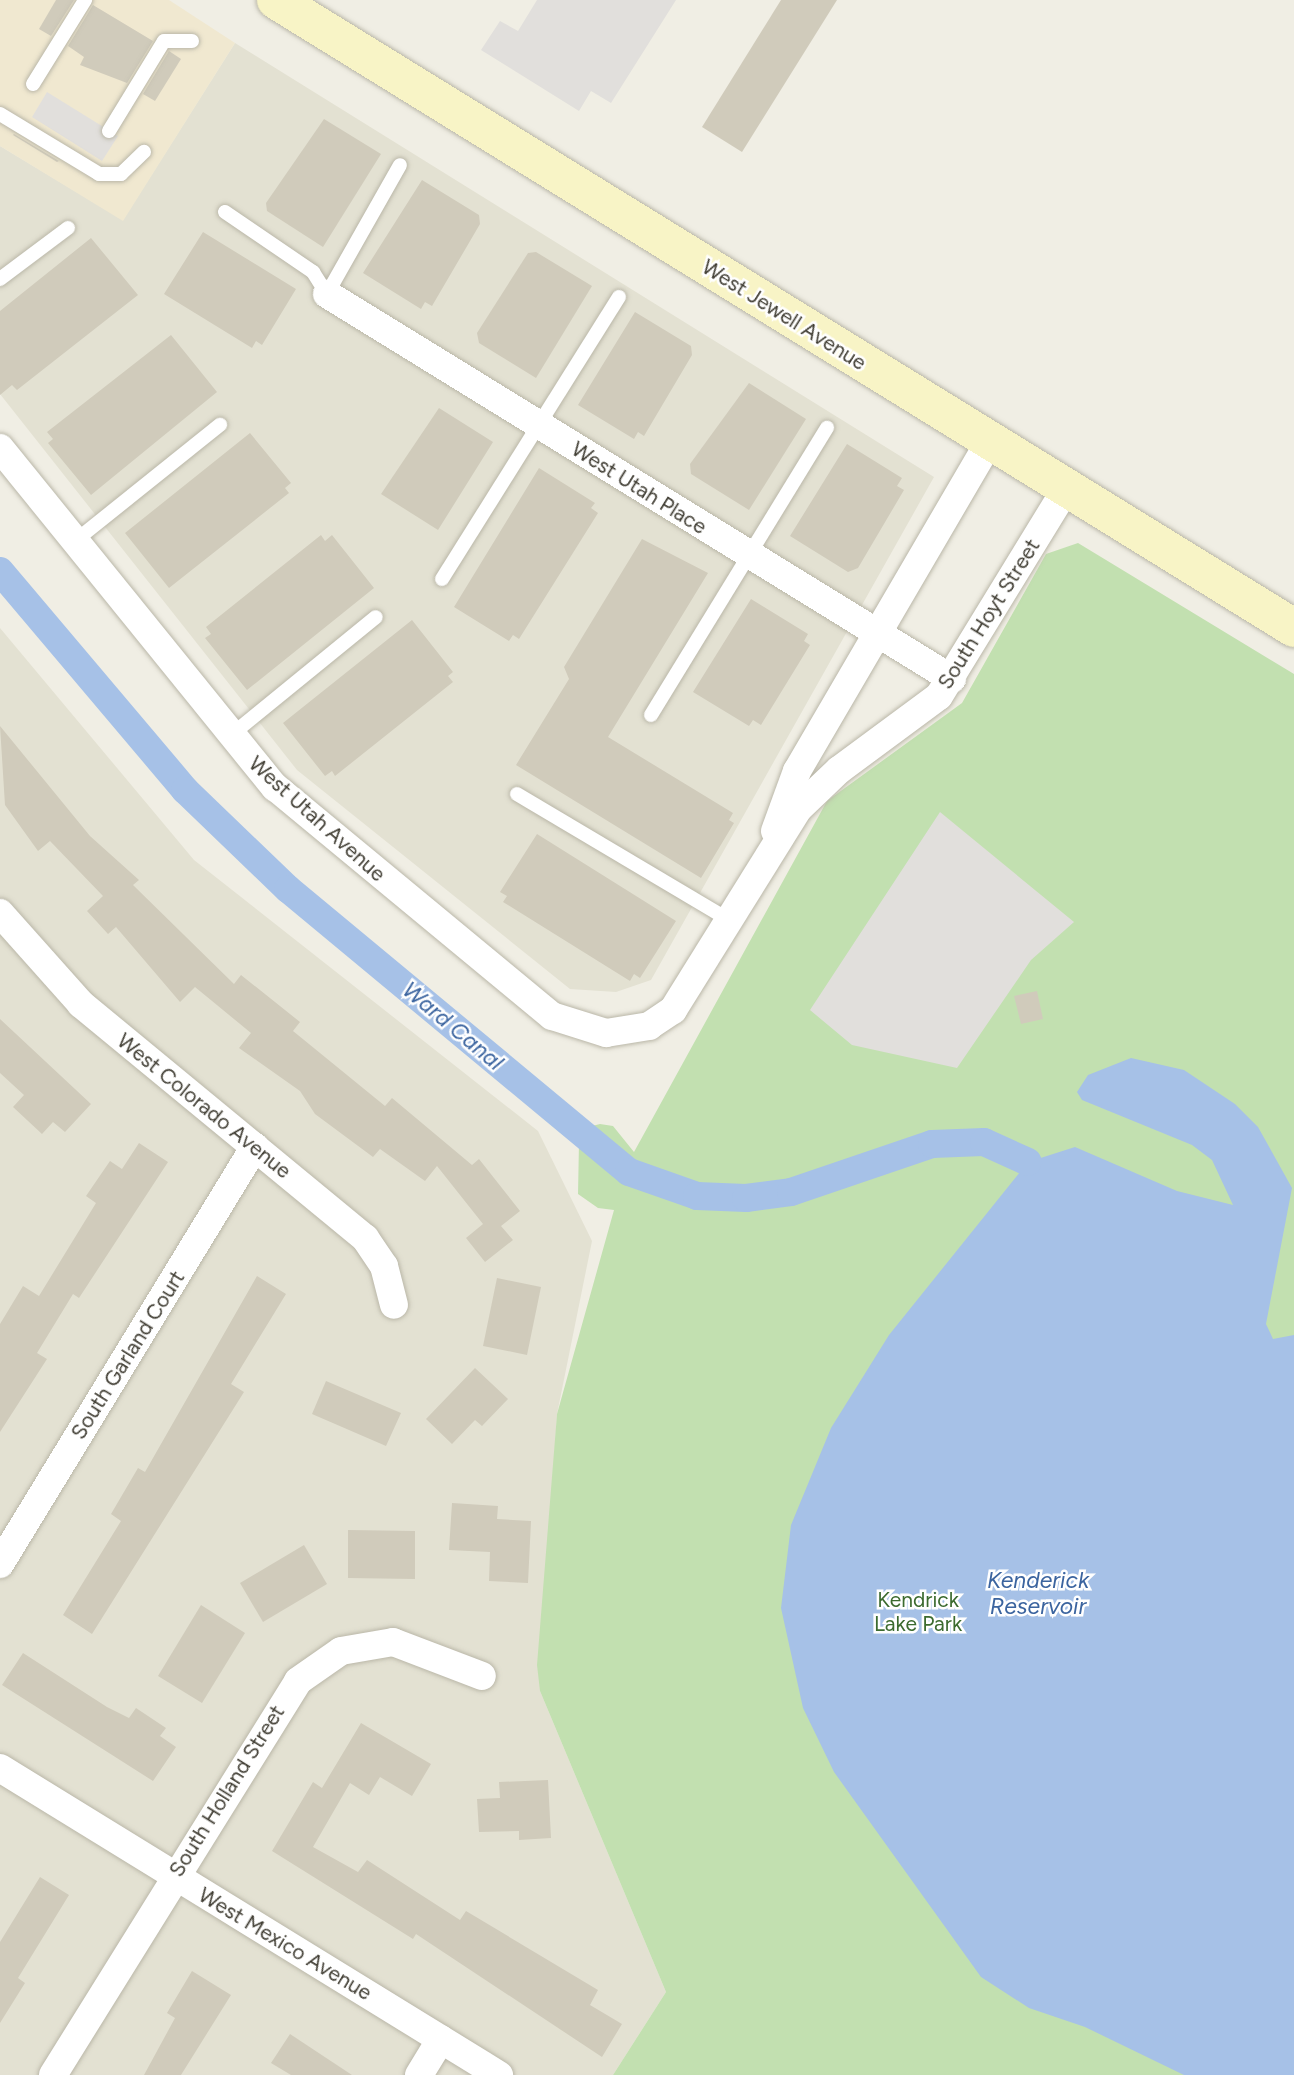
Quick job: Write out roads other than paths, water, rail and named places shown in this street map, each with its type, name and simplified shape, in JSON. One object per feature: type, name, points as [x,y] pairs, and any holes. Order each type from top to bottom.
[{"type":"main road","name":"West Jewell Avenue","points":[[276,0],[1294,628]]},
{"type":"street","name":"West Utah Place","points":[[327,294],[874,634],[952,678]]},
{"type":"street","name":"South Hoyt Street","points":[[774,840],[788,790],[874,634],[990,441]]},
{"type":"street","name":"West Utah Avenue","points":[[0,448],[229,737],[298,808],[540,1007],[578,1029],[606,1033]]},
{"type":"street","name":"South Hoyt Street","points":[[606,1033],[649,1026],[673,1010],[729,920],[774,840],[818,788],[927,708],[952,678],[1067,487]]},
{"type":"street","name":"West Colorado Avenue","points":[[0,913],[81,1004],[365,1238],[384,1266],[394,1305]]},
{"type":"street","name":"South Garland Court","points":[[0,1564],[256,1147]]},
{"type":"street","name":"South Holland Street","points":[[53,2075],[283,1699],[327,1657],[393,1642],[482,1676]]},
{"type":"street","name":"West Mexico Avenue","points":[[0,1768],[499,2075]]},
{"type":"street","points":[[419,2075],[441,2039]]},
{"type":"lane","points":[[33,84],[85,0]]},
{"type":"lane","points":[[109,131],[164,41],[192,41]]},
{"type":"lane","points":[[0,114],[99,174],[121,174],[144,152]]},
{"type":"lane","points":[[225,212],[313,272],[327,294],[400,165]]},
{"type":"lane","points":[[0,279],[68,228]]},
{"type":"lane","points":[[442,579],[536,424],[619,297]]},
{"type":"lane","points":[[75,541],[220,425]]},
{"type":"lane","points":[[651,715],[827,428]]},
{"type":"lane","points":[[229,737],[376,617]]},
{"type":"lane","points":[[517,794],[729,920]]},
{"type":"water","name":"Kenderick Reservoir","points":[[1131,1058],[1184,1070],[1235,1104],[1258,1127],[1292,1188],[1266,1324],[1273,1339],[1294,1335],[1294,2075],[1184,2075],[1085,2027],[1029,2008],[981,1977],[834,1772],[803,1708],[781,1608],[791,1525],[831,1428],[889,1335],[1028,1162],[1075,1147],[1177,1191],[1233,1205],[1212,1160],[1192,1145],[1082,1100],[1077,1092],[1088,1075]]},
{"type":"waterway","name":"Ward Canal","points":[[0,571],[185,790],[288,889],[629,1172],[697,1196],[746,1198],[791,1192],[932,1144],[984,1142],[1028,1162]]},
{"type":"park label","name":"Kendrick Lake Park","points":[[918,1612]]}]
